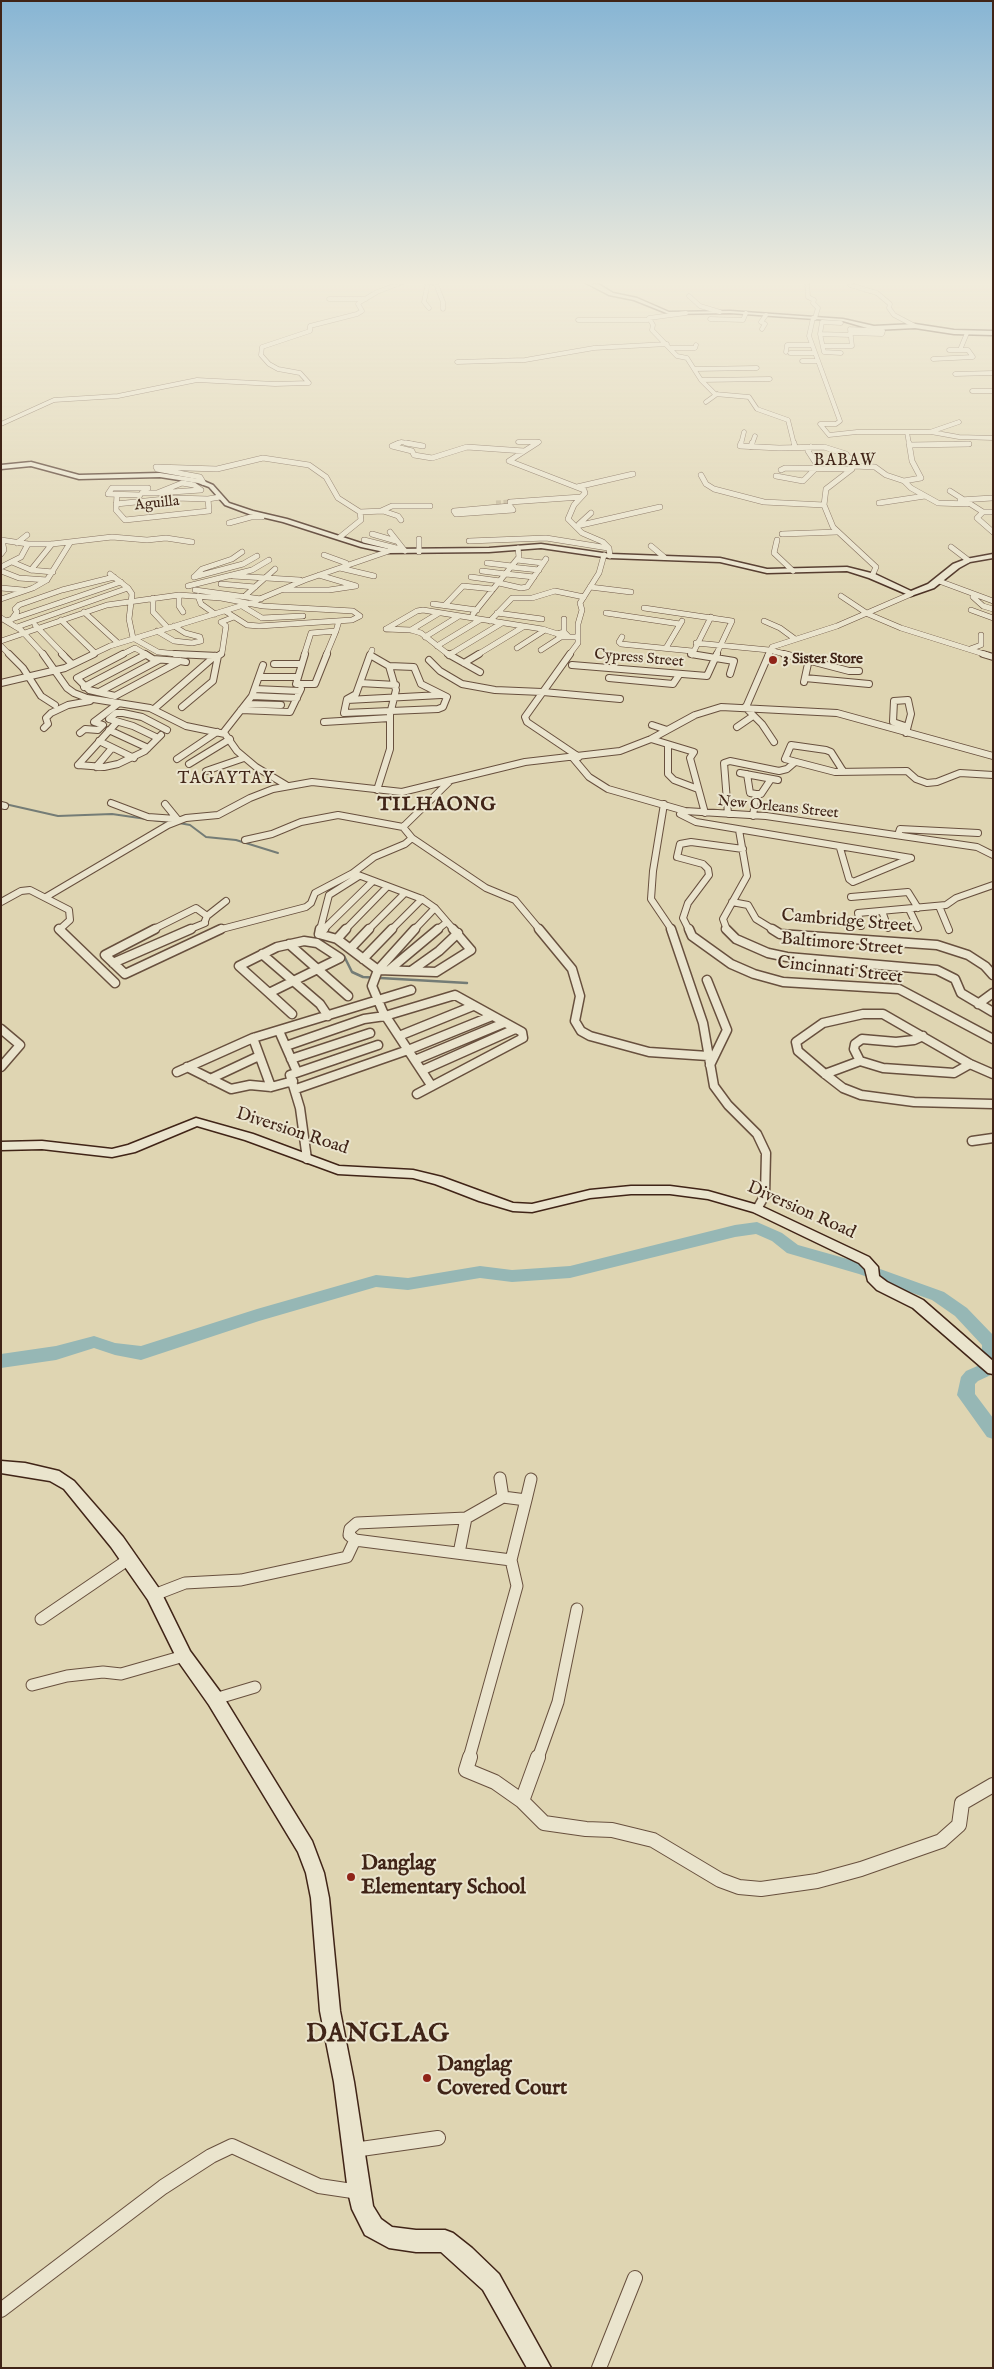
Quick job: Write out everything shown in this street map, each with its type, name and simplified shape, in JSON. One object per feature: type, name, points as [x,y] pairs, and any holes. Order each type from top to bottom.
[{"type":"street","points":[[1,424],[18,418],[34,407],[54,400],[118,396],[135,393]]},
{"type":"street","points":[[746,396],[749,395],[747,393]]},
{"type":"street","points":[[829,393],[840,421],[836,424],[820,424],[829,435]]},
{"type":"street","points":[[706,402],[717,394],[746,396],[752,399],[757,409],[789,421],[795,447]]},
{"type":"street","points":[[930,432],[959,422]]},
{"type":"street","points":[[904,481],[921,478],[912,461],[908,432],[905,426]]},
{"type":"street","points":[[744,432],[739,445],[779,451],[795,447],[824,447],[844,452],[853,468]]},
{"type":"street","points":[[829,435],[930,432],[959,437],[993,438]]},
{"type":"street","points":[[824,447],[829,435]]},
{"type":"street","points":[[751,447],[755,436]]},
{"type":"street","points":[[422,446],[401,442],[392,446],[432,458],[467,447],[524,451]]},
{"type":"street","points":[[518,442],[539,442],[510,461],[584,490],[568,519],[578,525],[582,533],[597,538],[608,553]]},
{"type":"street","points":[[910,445],[969,444]]},
{"type":"street","points":[[811,447],[808,450],[816,467]]},
{"type":"street","points":[[810,455],[816,455]]},
{"type":"street","points":[[203,482],[200,477],[156,469],[156,467],[217,470],[263,458],[309,465],[326,477],[338,498],[360,512],[381,510],[392,506],[430,506]]},
{"type":"street","points":[[1,467],[23,464],[79,478],[160,475],[203,482],[211,486],[227,504],[262,517]]},
{"type":"street","points":[[776,476],[803,481],[816,467]]},
{"type":"street","points":[[781,470],[785,468],[816,467],[876,467],[886,475],[904,481],[938,503],[968,504]]},
{"type":"street","points":[[853,468],[826,489],[824,505],[837,532],[876,567],[872,576]]},
{"type":"street","points":[[577,487],[633,474]]},
{"type":"street","points":[[701,475],[706,484],[714,490],[764,502],[824,505]]},
{"type":"street","points":[[117,510],[129,503],[141,494],[151,487],[113,488],[108,494],[117,495],[141,494],[157,494],[196,492],[201,490],[194,485],[182,483],[157,494]]},
{"type":"street","points":[[950,491],[982,512],[993,512]]},
{"type":"street","name":"Aguilla","points":[[117,495],[117,510],[125,520],[209,511],[208,502]]},
{"type":"street","points":[[879,503],[926,496]]},
{"type":"street","points":[[117,510],[208,502],[220,497]]},
{"type":"street","points":[[512,505],[512,510],[456,514],[454,511],[581,497]]},
{"type":"street","points":[[129,503],[177,498],[208,502]]},
{"type":"street","points":[[948,504],[949,502],[962,500],[992,498]]},
{"type":"street","points":[[512,505],[576,502]]},
{"type":"street","points":[[454,506],[496,503]]},
{"type":"street","points":[[578,525],[660,507]]},
{"type":"street","points":[[381,510],[398,516],[400,520]]},
{"type":"street","points":[[340,537],[361,520],[360,512]]},
{"type":"street","points":[[982,512],[976,518],[993,532]]},
{"type":"street","points":[[578,525],[591,513]]},
{"type":"street","points":[[229,523],[251,517],[285,520],[388,551]]},
{"type":"street","points":[[390,532],[406,551]]},
{"type":"street","points":[[782,534],[837,532]]},
{"type":"street","points":[[372,534],[397,541]]},
{"type":"street","points":[[17,543],[27,535]]},
{"type":"street","points":[[1,554],[4,550],[1,540],[28,544],[52,544],[105,537],[147,540],[166,538],[192,542]]},
{"type":"street","points":[[469,541],[546,538],[608,553]]},
{"type":"street","points":[[419,539],[419,552]]},
{"type":"street","points":[[364,540],[406,551]]},
{"type":"street","points":[[777,540],[774,552],[792,571]]},
{"type":"street","points":[[3,598],[27,590],[47,580],[70,543]]},
{"type":"street","points":[[1,570],[23,554],[28,544]]},
{"type":"street","points":[[31,570],[52,544]]},
{"type":"street","points":[[332,569],[388,551],[419,552],[549,546],[608,553],[720,560],[766,571],[847,569],[872,576],[911,594]]},
{"type":"street","points":[[651,546],[664,557]]},
{"type":"street","points":[[434,604],[475,612],[517,560],[520,553],[518,548]]},
{"type":"street","points":[[951,548],[968,560]]},
{"type":"street","points":[[1,683],[56,670],[118,643],[242,606],[305,580],[376,557],[388,551]]},
{"type":"street","points":[[188,586],[202,569],[232,559],[242,552]]},
{"type":"street","points":[[542,692],[578,644],[578,624],[582,610],[580,603],[599,573],[608,553]]},
{"type":"street","points":[[324,555],[346,563]]},
{"type":"street","points":[[194,577],[236,567],[256,556]]},
{"type":"street","points":[[746,707],[769,650],[868,614],[939,580],[956,566],[968,560],[993,556]]},
{"type":"street","points":[[188,586],[233,576],[258,568],[268,560]]},
{"type":"street","points":[[471,577],[523,588],[527,587],[544,561],[517,560]]},
{"type":"street","points":[[12,562],[31,570],[53,572]]},
{"type":"street","points":[[201,562],[211,565]]},
{"type":"street","points":[[487,563],[539,570]]},
{"type":"street","points":[[340,568],[374,576]]},
{"type":"street","points":[[246,595],[275,569]]},
{"type":"street","points":[[1,570],[19,578],[47,580]]},
{"type":"street","points":[[482,571],[534,578]]},
{"type":"street","points":[[282,590],[328,590],[356,586],[319,575]]},
{"type":"street","points":[[6,619],[17,612],[15,609],[19,605],[71,587],[112,576],[128,588],[133,600],[129,619],[133,638],[158,652],[193,656],[217,656]]},
{"type":"street","points":[[233,576],[333,580]]},
{"type":"street","points":[[939,580],[968,593],[993,601]]},
{"type":"street","points":[[6,619],[122,582]]},
{"type":"street","points":[[221,584],[254,587]]},
{"type":"street","points":[[188,586],[195,590],[246,595],[261,599]]},
{"type":"street","points":[[445,606],[464,586],[493,589]]},
{"type":"street","points":[[590,587],[631,592]]},
{"type":"street","points":[[1,588],[27,590]]},
{"type":"street","points":[[17,627],[128,588]]},
{"type":"street","points":[[490,621],[513,597],[532,598],[556,592],[584,596]]},
{"type":"street","points":[[968,593],[983,606],[993,609]]},
{"type":"street","points":[[179,595],[179,606],[192,621]]},
{"type":"street","points":[[1,641],[112,603],[179,595],[250,603],[303,612]]},
{"type":"street","points":[[198,596],[201,604],[215,614]]},
{"type":"street","points":[[841,596],[868,614],[902,628],[993,657]]},
{"type":"street","points":[[153,598],[153,612],[171,627],[185,633],[197,635],[202,640],[196,643],[177,642],[157,631]]},
{"type":"street","points":[[225,611],[247,625],[301,624],[352,620],[360,616],[353,611],[303,612],[262,618],[242,606]]},
{"type":"street","points":[[983,606],[970,610],[993,618]]},
{"type":"street","points":[[638,618],[645,608],[732,621],[716,659]]},
{"type":"street","points":[[480,672],[449,655],[425,636],[411,630],[386,629],[418,610],[578,636]]},
{"type":"street","points":[[84,612],[118,643]]},
{"type":"street","points":[[301,624],[303,612]]},
{"type":"street","points":[[411,630],[439,613]]},
{"type":"street","points":[[498,613],[542,616],[544,629]]},
{"type":"street","points":[[606,613],[680,624]]},
{"type":"street","points":[[666,648],[686,614]]},
{"type":"street","points":[[425,636],[459,616]]},
{"type":"street","points":[[692,653],[711,617]]},
{"type":"street","points":[[154,709],[222,653],[226,626],[220,622],[234,618]]},
{"type":"street","points":[[6,619],[24,633],[56,670],[70,690],[82,697],[98,696],[154,709],[189,727],[220,732],[230,739],[244,758],[268,776],[286,785]]},
{"type":"street","points":[[563,635],[564,619]]},
{"type":"street","points":[[61,620],[95,653]]},
{"type":"street","points":[[437,646],[480,620]]},
{"type":"street","points":[[32,621],[54,647],[72,664]]},
{"type":"street","points":[[336,631],[311,633],[296,684],[315,684],[336,631],[339,621]]},
{"type":"street","points":[[764,621],[780,628],[795,639]]},
{"type":"street","points":[[449,655],[502,623]]},
{"type":"street","points":[[464,663],[523,627]]},
{"type":"street","points":[[517,648],[544,629]]},
{"type":"street","points":[[541,650],[563,635]]},
{"type":"street","points":[[967,649],[981,645],[981,635]]},
{"type":"street","points":[[621,640],[643,646],[666,648],[734,662],[730,674]]},
{"type":"street","points":[[643,646],[646,640]]},
{"type":"street","points":[[696,643],[769,650],[850,671],[859,671]]},
{"type":"street","points":[[746,643],[776,646]]},
{"type":"street","points":[[1,646],[29,677],[41,696],[55,705]]},
{"type":"street","points":[[80,733],[85,729],[98,730],[103,725],[94,722],[116,700],[146,680],[183,662],[159,660],[145,655],[135,648],[76,678],[84,687],[98,696]]},
{"type":"street","points":[[377,790],[390,749],[390,714],[396,685],[389,666],[371,652],[356,694],[347,700],[344,712],[347,714],[390,714]]},
{"type":"street","points":[[84,687],[145,655]]},
{"type":"street","points":[[168,698],[184,709],[213,681],[217,656]]},
{"type":"street","name":"Cypress Street","points":[[572,665],[704,677],[708,675],[716,659]]},
{"type":"street","points":[[809,659],[805,680],[868,684]]},
{"type":"street","points":[[44,728],[48,724],[46,718],[55,710],[98,696],[159,660]]},
{"type":"street","points":[[429,660],[446,676],[462,684],[481,688],[620,699]]},
{"type":"street","points":[[106,664],[116,671],[146,680]]},
{"type":"street","points":[[278,677],[277,664],[302,664]]},
{"type":"street","points":[[176,759],[220,732],[241,710],[252,696],[263,665]]},
{"type":"street","points":[[828,680],[829,665]]},
{"type":"street","points":[[324,722],[439,709],[448,698],[421,684],[414,667],[389,666]]},
{"type":"street","points":[[614,669],[608,680],[673,684],[679,675]]},
{"type":"street","points":[[850,671],[856,683]]},
{"type":"street","points":[[260,677],[298,677]]},
{"type":"street","points":[[213,681],[222,681]]},
{"type":"street","points":[[360,683],[396,685]]},
{"type":"street","points":[[241,710],[290,712],[300,690],[255,689]]},
{"type":"street","name":"New Orleans Street","points":[[542,692],[526,717],[527,722],[576,758],[576,764],[589,777],[608,789],[686,811],[753,816],[898,835],[977,847],[993,855]]},
{"type":"street","points":[[347,700],[395,696],[444,695]]},
{"type":"street","points":[[252,696],[297,698]]},
{"type":"street","points":[[908,700],[911,714],[907,730],[893,722],[894,701],[908,700]]},
{"type":"street","points":[[246,704],[293,706]]},
{"type":"street","points":[[111,803],[148,817],[178,820],[218,815],[260,793],[286,785],[320,782],[402,792],[525,762],[576,758],[620,751],[651,739],[708,710],[721,707],[830,712],[907,730],[993,756]]},
{"type":"street","points":[[746,707],[774,742]]},
{"type":"street","points":[[158,738],[132,726],[109,719],[116,714],[123,713],[142,717],[167,730]]},
{"type":"street","points":[[737,726],[753,716]]},
{"type":"street","points":[[117,722],[78,765],[112,766],[134,758],[148,748],[176,722]]},
{"type":"street","points":[[652,725],[667,730]]},
{"type":"street","points":[[109,730],[148,748]]},
{"type":"street","points":[[189,764],[230,739]]},
{"type":"street","points":[[651,739],[694,752],[690,758],[705,813]]},
{"type":"street","points":[[99,742],[134,758]]},
{"type":"street","points":[[668,744],[668,774],[674,780],[698,789]]},
{"type":"street","points":[[196,746],[209,751]]},
{"type":"street","points":[[843,771],[831,752],[790,746],[785,759],[826,771],[843,771],[907,770],[916,779],[927,782],[937,782],[960,773],[993,775]]},
{"type":"street","points":[[96,767],[112,748]]},
{"type":"street","points":[[803,764],[810,748]]},
{"type":"street","points":[[206,771],[244,758]]},
{"type":"street","points":[[728,814],[724,763],[730,761],[779,771],[794,763]]},
{"type":"street","points":[[770,778],[761,794],[756,794],[750,793],[744,774],[770,778],[778,780]]},
{"type":"street","points":[[403,827],[449,781]]},
{"type":"street","points":[[753,816],[756,794]]},
{"type":"street","points":[[165,804],[178,820]]},
{"type":"street","points":[[664,804],[653,870],[652,899],[674,932],[682,965],[704,1023],[714,1086],[728,1105],[757,1134],[766,1154],[765,1195],[757,1209]]},
{"type":"street","points":[[680,814],[696,822],[912,859],[853,882],[849,879],[840,848]]},
{"type":"street","points":[[245,840],[272,834],[301,822],[338,815],[403,827],[412,838],[486,888],[515,900],[572,969],[580,996],[575,1021],[581,1031],[590,1036],[649,1052],[708,1056]]},
{"type":"street","points":[[46,897],[178,820]]},
{"type":"street","points":[[898,835],[900,829],[978,833]]},
{"type":"street","name":"Baltimore Street","points":[[739,830],[747,876],[723,919],[726,930],[736,939],[747,946],[788,957],[920,967],[937,970],[955,979],[961,993],[993,1012]]},
{"type":"street","points":[[319,934],[329,895],[356,875],[374,857],[406,844],[412,838]]},
{"type":"street","name":"Cincinnati Street","points":[[743,849],[691,842],[680,844],[677,856],[703,864],[708,869],[709,874],[688,903],[683,918],[692,936],[731,964],[754,974],[783,982],[899,989],[919,998],[952,1019],[993,1039]]},
{"type":"street","points":[[214,932],[196,908],[105,955],[125,974],[226,927],[306,906],[311,903],[315,893],[356,875],[422,899],[435,908],[472,950],[436,972],[389,970]]},
{"type":"street","points":[[319,934],[372,882]]},
{"type":"street","points":[[861,926],[858,913],[948,905],[956,898],[993,886]]},
{"type":"street","points":[[337,939],[387,887]]},
{"type":"street","points":[[1,902],[21,891],[30,890],[69,910],[70,920],[58,930],[102,970],[114,984]]},
{"type":"street","points":[[851,897],[908,892],[918,908]]},
{"type":"street","points":[[1,893],[10,897]]},
{"type":"street","points":[[350,948],[405,893]]},
{"type":"street","points":[[363,959],[422,899]]},
{"type":"street","points":[[102,970],[206,920],[226,901]]},
{"type":"street","name":"Cambridge Street","points":[[732,902],[748,906],[760,922],[780,934],[937,945],[968,955],[985,966],[993,975]]},
{"type":"street","points":[[939,906],[949,930]]},
{"type":"street","points":[[431,1085],[423,1070],[385,1016],[372,986],[375,975],[435,908]]},
{"type":"street","points":[[909,909],[918,928]]},
{"type":"street","points":[[882,911],[888,928]]},
{"type":"street","points":[[375,975],[389,970],[447,922]]},
{"type":"street","points":[[411,971],[439,951],[458,933]]},
{"type":"street","points":[[319,934],[337,939],[350,948],[363,959],[375,975]]},
{"type":"street","points":[[269,993],[340,958],[317,943],[304,941],[289,944],[262,954],[239,966],[292,1014]]},
{"type":"street","points":[[289,944],[348,996]]},
{"type":"street","points":[[262,954],[320,1004],[328,1016]]},
{"type":"street","points":[[707,980],[727,1030],[710,1066]]},
{"type":"street","points":[[177,1072],[253,1038],[411,990]]},
{"type":"street","points":[[978,1004],[993,993]]},
{"type":"street","points":[[286,1046],[364,1019],[385,1016],[455,995],[522,1032],[523,1038],[417,1094]]},
{"type":"street","points":[[399,1036],[473,1006]]},
{"type":"street","points":[[993,1074],[970,1064],[883,1014],[864,1014],[823,1023],[796,1042],[798,1052],[843,1088],[878,1099],[993,1104]]},
{"type":"street","points":[[187,1067],[231,1089],[250,1085],[272,1087],[408,1050],[492,1016]]},
{"type":"street","points":[[364,1019],[370,1033],[386,1057]]},
{"type":"street","points":[[415,1060],[504,1023]]},
{"type":"street","points":[[423,1070],[515,1028]]},
{"type":"street","points":[[1,1029],[20,1045],[1,1067]]},
{"type":"street","points":[[279,1031],[291,1059],[305,1133],[307,1159]]},
{"type":"street","points":[[291,1059],[370,1033]]},
{"type":"street","points":[[924,1036],[914,1040],[896,1042],[862,1039],[855,1044],[856,1058],[884,1068],[954,1073],[970,1064]]},
{"type":"street","points":[[253,1038],[272,1087]]},
{"type":"street","points":[[295,1080],[378,1045]]},
{"type":"street","points":[[210,1079],[259,1056]]},
{"type":"street","points":[[825,1074],[860,1061]]},
{"type":"street","name":"Diversion Road","points":[[1,1146],[42,1145],[112,1153],[131,1149],[196,1122],[249,1137],[338,1170],[405,1174],[438,1180],[483,1198],[513,1207],[532,1208],[554,1201],[598,1193],[631,1190],[670,1190],[708,1195],[757,1209],[864,1260],[882,1286],[918,1304],[993,1369]]},
{"type":"street","points":[[972,1141],[993,1138]]},
{"type":"street","points":[[1,1467],[25,1468],[54,1475],[69,1485],[129,1559],[154,1595],[184,1656],[215,1699],[306,1847],[316,1873],[330,2010],[344,2082],[356,2172],[363,2209],[373,2227],[389,2237],[416,2241],[445,2241],[492,2282],[540,2368]]},
{"type":"street","points":[[500,1478],[503,1497]]},
{"type":"street","points":[[531,1479],[512,1560],[517,1586],[466,1770],[495,1782],[522,1801],[544,1823],[586,1829],[612,1830],[653,1840],[720,1880],[739,1887],[761,1889],[817,1881],[861,1869],[941,1841],[950,1836],[959,1825],[962,1803],[993,1786]]},
{"type":"street","points":[[512,1560],[354,1540],[349,1535],[350,1529],[357,1523],[466,1518],[503,1497],[526,1500]]},
{"type":"street","points":[[459,1553],[466,1518]]},
{"type":"street","points":[[154,1595],[185,1583],[241,1580],[347,1557],[354,1540]]},
{"type":"street","points":[[41,1619],[129,1559]]},
{"type":"street","points":[[522,1801],[558,1702],[577,1609]]},
{"type":"street","points":[[32,1685],[67,1676],[103,1672],[120,1674],[184,1656]]},
{"type":"street","points":[[215,1699],[255,1687]]},
{"type":"street","points":[[1,2310],[163,2187],[210,2156],[232,2146],[318,2186],[438,2138]]},
{"type":"street","points":[[599,2368],[634,2278]]},
{"type":"waterway","points":[[5,804],[58,816],[112,814],[167,822]]},
{"type":"waterway","points":[[179,823],[190,825],[206,837],[236,840],[278,853]]},
{"type":"waterway","points":[[344,956],[352,972],[363,977],[467,983]]},
{"type":"waterway","points":[[1,1361],[56,1353],[94,1342],[115,1349],[141,1353],[257,1315],[376,1281],[408,1284],[480,1272],[512,1276],[570,1272],[735,1231],[757,1228],[777,1237],[793,1249],[863,1269],[938,1296],[961,1312],[990,1343],[990,1365]]},
{"type":"waterway","points":[[990,1343],[993,1346]]},
{"type":"waterway","points":[[987,1369],[972,1376],[967,1382],[966,1395],[993,1432]]},
{"type":"tunnel","points":[[496,503],[510,502]]},
{"type":"place","name":"3 Sister Store","points":[[773,660]]},
{"type":"place","name":"Danglag Elementary School","points":[[351,1877]]},
{"type":"place","name":"Danglag Covered Court","points":[[427,2078]]},
{"type":"district","name":"BABAW","points":[[845,462]]},
{"type":"district","name":"TAGAYTAY","points":[[226,780]]},
{"type":"district","name":"TILHAONG","points":[[437,806]]},
{"type":"district","name":"DANGLAG","points":[[378,2036]]}]
